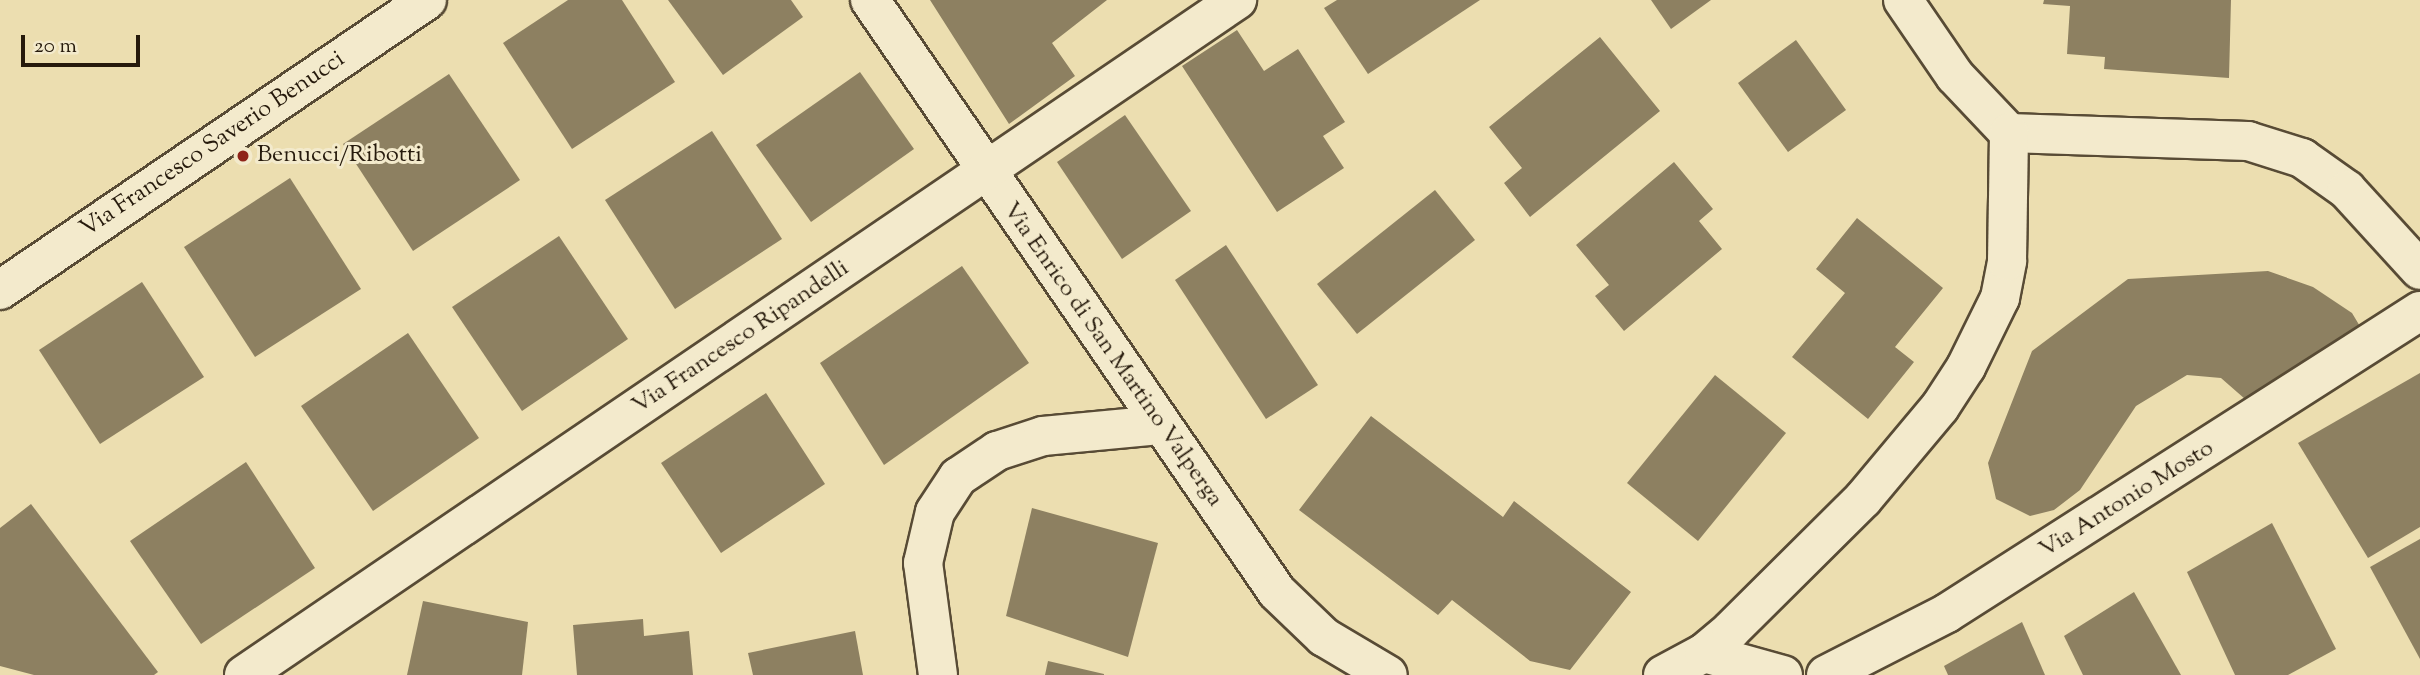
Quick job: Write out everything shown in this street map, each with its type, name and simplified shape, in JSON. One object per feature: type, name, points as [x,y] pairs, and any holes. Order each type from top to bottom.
[{"type":"street","name":"Via Francesco Saverio Benucci","points":[[0,290],[426,0]]},
{"type":"street","name":"Via Enrico di San Martino Valperga","points":[[870,0],[1159,425],[1287,604],[1333,643],[1388,675]]},
{"type":"street","name":"Via Francesco Ripandelli","points":[[244,675],[1237,0]]},
{"type":"street","points":[[1663,675],[1704,653],[1863,499],[1940,407],[1966,367],[2000,298],[2007,261],[2009,133],[1955,76],[1903,0]]},
{"type":"street","points":[[2009,133],[2248,141],[2302,158],[2347,190],[2420,270]]},
{"type":"street","name":"Via Antonio Mosto","points":[[1826,675],[1947,613],[2420,311]]},
{"type":"street","points":[[938,675],[923,564],[935,512],[958,477],[997,451],[1044,436],[1159,425]]},
{"type":"street","points":[[1704,653],[1783,675]]},
{"type":"building","points":[[568,0],[622,0],[675,82],[572,149],[503,43]]},
{"type":"building","points":[[668,0],[791,0],[803,17],[723,75]]},
{"type":"building","points":[[930,0],[1107,0],[1052,43],[1075,76],[1009,124]]},
{"type":"building","points":[[1337,0],[1480,0],[1368,74],[1324,8]]},
{"type":"building","points":[[1651,0],[1711,0],[1671,29]]},
{"type":"building","points":[[2044,0],[2231,0],[2229,78],[2104,69],[2105,57],[2067,54],[2070,6],[2043,4]]},
{"type":"building","points":[[1237,30],[1264,71],[1298,49],[1345,122],[1323,136],[1344,168],[1277,212],[1182,66]]},
{"type":"building","points":[[1600,37],[1660,111],[1530,217],[1504,183],[1522,168],[1489,127]]},
{"type":"building","points":[[1796,40],[1846,110],[1788,152],[1738,83]]},
{"type":"building","points":[[860,72],[914,149],[811,222],[756,145]]},
{"type":"building","points":[[449,74],[520,180],[413,251],[343,144]]},
{"type":"building","points":[[1125,115],[1191,211],[1122,259],[1057,162]]},
{"type":"building","points":[[712,131],[782,239],[675,309],[605,200]]},
{"type":"building","points":[[1674,162],[1713,209],[1699,221],[1722,249],[1624,331],[1595,296],[1609,285],[1576,245]]},
{"type":"building","points":[[290,178],[361,289],[255,357],[184,247]]},
{"type":"building","points":[[1435,190],[1475,240],[1357,334],[1317,284]]},
{"type":"building","points":[[1857,218],[1943,288],[1895,347],[1914,362],[1868,419],[1792,357],[1845,293],[1816,269]]},
{"type":"building","points":[[559,236],[628,339],[522,411],[452,307]]},
{"type":"building","points":[[1226,245],[1318,385],[1266,419],[1175,280]]},
{"type":"building","points":[[962,266],[1029,363],[884,465],[820,363]]},
{"type":"building","points":[[2268,271],[2313,287],[2352,313],[2361,328],[2245,399],[2221,378],[2187,375],[2136,406],[2080,490],[2054,510],[2030,516],[1996,499],[1988,463],[2032,351],[2128,279]]},
{"type":"building","points":[[142,282],[204,377],[100,444],[39,350]]},
{"type":"building","points":[[408,333],[479,438],[373,511],[301,406]]},
{"type":"building","points":[[2420,373],[2420,527],[2368,558],[2298,443]]},
{"type":"building","points":[[1715,375],[1786,433],[1698,541],[1627,483]]},
{"type":"building","points":[[766,393],[825,484],[721,553],[661,463]]},
{"type":"building","points":[[1371,416],[1503,517],[1514,501],[1631,592],[1570,670],[1530,661],[1452,600],[1438,615],[1299,510]]},
{"type":"building","points":[[246,462],[315,568],[201,644],[130,541]]},
{"type":"building","points":[[31,504],[158,672],[154,675],[34,675],[0,666],[0,528]]},
{"type":"building","points":[[1032,508],[1158,543],[1128,657],[1006,616]]},
{"type":"building","points":[[2272,523],[2336,649],[2288,675],[2235,675],[2187,572]]},
{"type":"building","points":[[2420,539],[2420,659],[2370,567]]},
{"type":"building","points":[[2134,592],[2181,675],[2083,675],[2064,636]]},
{"type":"building","points":[[423,601],[528,622],[522,675],[407,675]]},
{"type":"building","points":[[643,619],[644,636],[689,631],[693,675],[577,675],[573,625]]},
{"type":"building","points":[[2022,622],[2045,675],[1948,675],[1944,666]]},
{"type":"building","points":[[855,631],[863,675],[753,675],[748,653]]},
{"type":"building","points":[[1048,661],[1104,674],[1104,675],[1045,675]]},
{"type":"place","name":"Benucci/Ribotti","points":[[243,156]]}]
